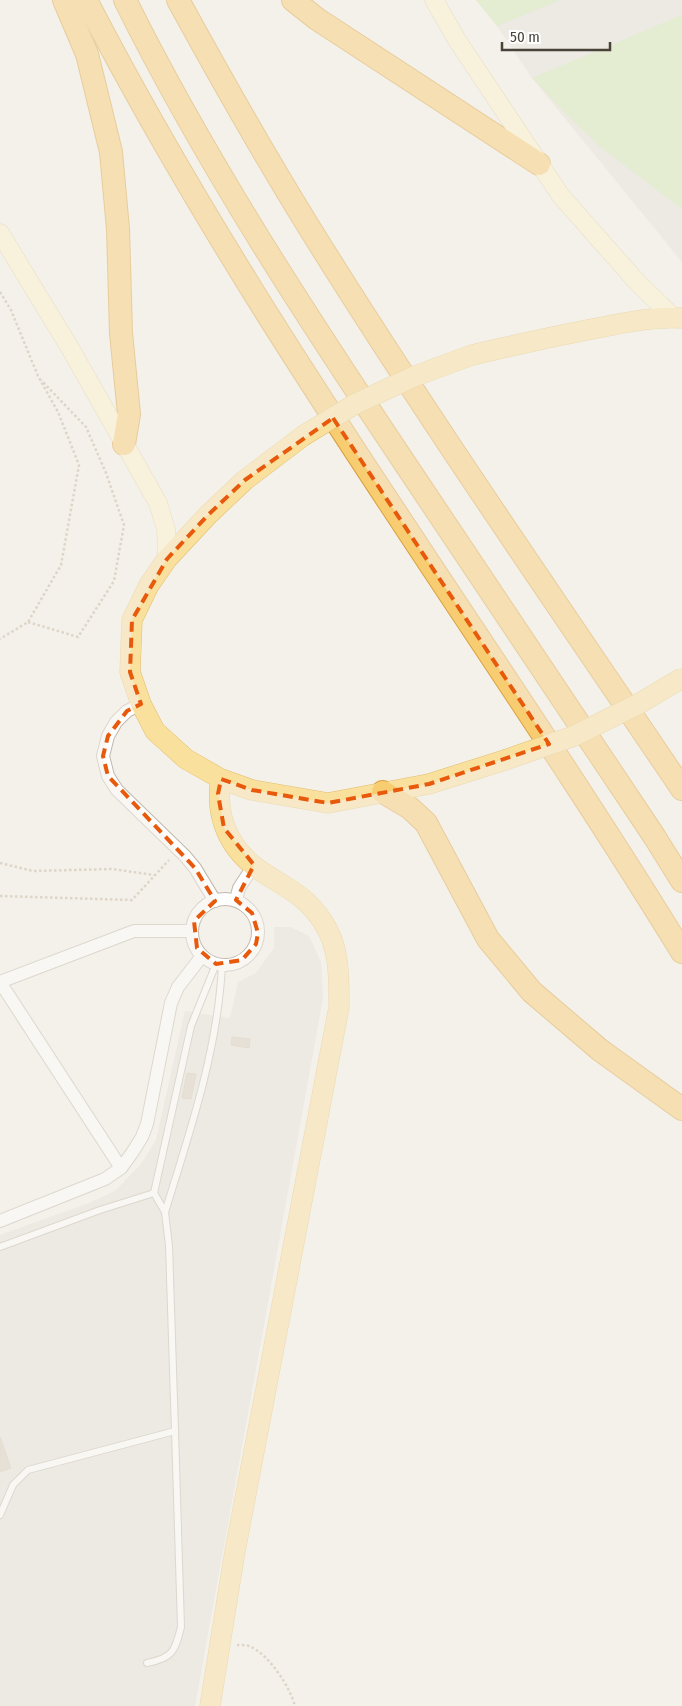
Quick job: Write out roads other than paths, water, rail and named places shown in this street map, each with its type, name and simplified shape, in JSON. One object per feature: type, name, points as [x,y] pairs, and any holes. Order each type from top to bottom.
[{"type":"highway","points":[[64,0],[87,54],[111,152],[118,229],[121,333],[129,414],[124,444]]},
{"type":"highway","points":[[86,0],[153,124],[323,403],[624,858],[682,952]]},
{"type":"highway","points":[[125,0],[182,109],[282,276],[351,384],[649,828],[682,881]]},
{"type":"highway","points":[[178,0],[225,86],[301,214],[394,360],[682,789]]},
{"type":"highway","points":[[293,0],[317,19],[539,164]]},
{"type":"highway","points":[[383,792],[410,808],[426,823],[488,939],[532,992],[600,1050],[682,1109]]},
{"type":"main road","points":[[678,318],[622,323],[472,355],[414,376],[355,404],[303,436],[245,480],[208,515],[167,559],[149,585],[132,620],[130,672],[141,704],[155,731],[186,760],[221,779],[252,790],[328,803],[429,784],[574,736],[640,703],[682,678]]},
{"type":"main road","points":[[210,1706],[236,1551],[339,1007],[339,973],[333,944],[324,924],[313,907],[297,893],[254,865],[233,843],[224,828],[220,814],[218,794],[221,779]]},
{"type":"street","points":[[434,0],[457,40],[561,196],[638,282],[678,318]]},
{"type":"street","points":[[0,233],[70,348],[158,503],[166,529],[167,559]]},
{"type":"street","points":[[141,704],[127,710],[116,722],[108,736],[103,756],[108,776],[117,790],[179,849],[195,868],[214,901]]},
{"type":"street","points":[[236,900],[239,888],[254,865]]},
{"type":"street","points":[[236,900],[245,905],[257,922],[257,938],[250,953],[242,960],[233,964],[219,964],[202,956],[197,948],[193,940],[192,930],[194,921],[206,905],[214,901],[236,900]]},
{"type":"street","points":[[121,1168],[0,982],[134,930],[192,930]]},
{"type":"street","points":[[0,1221],[87,1188],[106,1179],[121,1168],[142,1137],[147,1124],[171,1003],[178,987],[202,956]]},
{"type":"lane","points":[[147,1663],[164,1659],[175,1650],[181,1628],[169,1246],[165,1212],[154,1193],[191,1026],[201,998],[219,964]]},
{"type":"lane","points":[[165,1212],[198,1103],[221,995],[219,964]]},
{"type":"lane","points":[[0,1247],[100,1210],[154,1193]]},
{"type":"lane","points":[[0,1515],[13,1484],[28,1470],[175,1431]]}]
